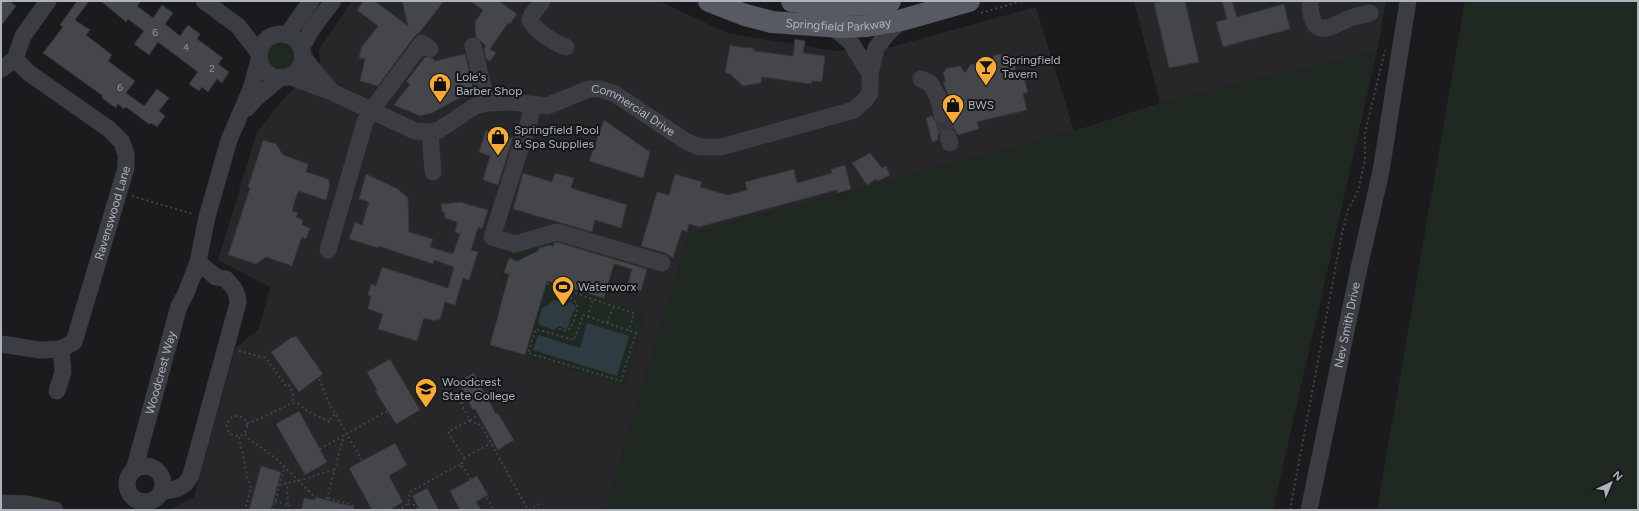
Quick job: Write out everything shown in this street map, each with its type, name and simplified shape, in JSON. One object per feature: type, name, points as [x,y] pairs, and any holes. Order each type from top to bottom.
[{"type":"main road","name":"Springfield Parkway","points":[[709,1],[745,15],[772,22],[832,26],[868,26],[975,7]]},
{"type":"main road","name":"Springfield Parkway","points":[[792,1],[830,6],[864,5],[890,1]]},
{"type":"street","points":[[1,69],[15,59],[23,36],[48,1]]},
{"type":"street","points":[[204,1],[238,26],[259,57],[262,67],[267,72],[274,76],[284,77],[332,92],[415,131],[430,132],[433,172]]},
{"type":"street","points":[[259,57],[264,41],[281,35],[311,1]]},
{"type":"street","points":[[284,77],[298,68],[302,52],[312,28],[333,1]]},
{"type":"street","points":[[542,1],[530,20],[533,26],[556,43],[566,47]]},
{"type":"street","name":"Nev Smith Drive","points":[[1309,510],[1387,139],[1408,1]]},
{"type":"street","name":"Nev Smith Drive","points":[[1387,139],[1401,93],[1420,1]]},
{"type":"street","points":[[1309,3],[1316,13],[1328,20],[1369,10]]},
{"type":"street","name":"Commercial Drive","points":[[430,132],[439,130],[475,106],[487,103],[512,102],[547,106],[589,89],[600,89],[615,94],[687,142],[700,147],[713,148],[739,143],[854,110],[865,100],[870,92],[870,74],[876,48],[888,32],[902,20]]},
{"type":"street","points":[[238,26],[281,35],[295,40],[311,68],[332,92]]},
{"type":"street","points":[[832,26],[850,41],[870,74]]},
{"type":"street","points":[[328,250],[365,122],[371,111],[422,43],[430,49]]},
{"type":"street","points":[[473,46],[487,103]]},
{"type":"street","name":"Woodcrest Way","points":[[134,470],[179,306],[186,293],[198,262],[207,218],[229,140],[255,79],[259,57]]},
{"type":"street","name":"Ravenswood Lane","points":[[15,59],[29,73],[109,130],[122,142],[126,154],[126,168],[74,342],[61,349]]},
{"type":"street","name":"Woodcrest Way","points":[[239,117],[255,99],[284,77]]},
{"type":"street","points":[[921,79],[930,83],[938,97],[942,114]]},
{"type":"street","points":[[534,105],[492,237],[515,244],[557,232],[662,263]]},
{"type":"street","name":"Woodcrest Way","points":[[179,306],[180,281],[192,245],[207,218]]},
{"type":"street","points":[[158,471],[151,466],[145,465],[134,470],[128,479],[127,486],[129,492],[135,499],[141,502],[150,502],[155,500],[184,486],[191,475],[238,303],[238,296],[235,289],[226,279],[216,277],[198,262]]},
{"type":"street","points":[[1,344],[40,350],[61,349],[63,372],[57,391]]},
{"type":"street","points":[[142,438],[158,471],[162,476],[164,485],[155,500]]},
{"type":"street","points":[[124,510],[128,502],[129,492]]},
{"type":"street","points":[[1,503],[28,504],[54,510]]},
{"type":"path","points":[[975,7],[1022,1]]},
{"type":"path","points":[[1290,510],[1344,225],[1348,210],[1358,191],[1365,160],[1365,133],[1385,49]]},
{"type":"path","points":[[118,192],[207,218]]},
{"type":"path","points":[[542,282],[634,312],[629,331]]},
{"type":"path","points":[[559,329],[567,331],[570,329],[579,309],[577,304],[570,297],[565,304],[563,303],[566,289]]},
{"type":"path","points":[[588,317],[593,298]]},
{"type":"path","points":[[607,324],[614,306]]},
{"type":"path","points":[[583,315],[588,317],[636,333],[621,381],[528,353],[536,329],[574,340],[583,315]]},
{"type":"path","points":[[234,350],[266,358],[286,386],[289,385],[292,390],[294,396],[292,403]]},
{"type":"path","points":[[319,379],[346,435],[362,460]]},
{"type":"path","points":[[463,392],[456,394],[469,420],[481,425],[528,510],[539,504]]},
{"type":"path","points":[[461,403],[467,400]]},
{"type":"path","points":[[247,423],[256,421],[292,403],[299,404],[307,411],[330,422],[331,417],[335,414]]},
{"type":"path","points":[[464,458],[448,432],[491,408]]},
{"type":"path","points":[[320,449],[387,411]]},
{"type":"path","points":[[233,416],[240,416],[247,423],[247,430],[245,434],[239,437],[232,436],[227,428],[228,421],[233,416]]},
{"type":"path","points":[[245,434],[249,440],[261,447],[318,499],[326,502],[346,435]]},
{"type":"path","points":[[239,437],[248,480],[251,487],[245,510]]},
{"type":"path","points":[[461,466],[464,458],[491,443]]},
{"type":"path","points":[[273,510],[284,472],[282,465]]},
{"type":"path","points":[[408,504],[410,492],[458,465],[464,468],[481,497],[485,495],[494,510]]},
{"type":"path","points":[[279,485],[298,481],[335,469]]},
{"type":"path","points":[[287,483],[288,505],[290,510]]},
{"type":"path","points":[[328,498],[352,505],[355,510]]},
{"type":"path","points":[[315,510],[318,499]]},
{"type":"path","points":[[275,501],[288,505]]},
{"type":"path","points":[[397,510],[408,504],[415,505],[418,510]]},
{"type":"shaded area","points":[[352,1],[659,1],[727,33],[834,51],[891,47],[1036,7],[1074,131],[689,234],[605,510],[170,510],[194,497],[235,348],[259,329],[270,287],[218,260],[257,132],[286,96],[320,66],[319,49]]},
{"type":"shaded area","points":[[1134,1],[1386,1],[1377,51],[1160,103]]},
{"type":"shaded area","points":[[1465,1],[1638,1],[1638,510],[1377,510]]},
{"type":"shaded area","points":[[281,40],[287,41],[294,47],[297,56],[296,62],[290,69],[281,72],[275,71],[268,65],[265,56],[266,50],[272,43]]},
{"type":"shaded area","points":[[1377,51],[1273,510],[605,510],[689,234],[1074,131],[1160,103]]},
{"type":"shaded area","name":"Waterworx","points":[[557,235],[629,256],[624,271],[616,268],[605,300],[646,313],[625,386],[488,346],[506,282],[500,279],[507,257],[539,240],[554,244]]},
{"type":"shaded area","points":[[553,300],[559,301],[562,306],[565,307],[570,302],[575,305],[575,310],[571,315],[569,325],[566,329],[559,326],[554,330],[542,326],[538,322],[542,308]]},
{"type":"shaded area","points":[[587,323],[629,336],[617,376],[533,350],[538,335],[580,348]]},
{"type":"building","points":[[1,1],[9,1],[16,6],[1,26]]},
{"type":"building","points":[[77,1],[89,1],[75,20],[90,30],[86,35],[112,55],[108,61],[135,81],[126,93],[144,106],[157,89],[169,98],[159,111],[165,116],[157,127],[151,123],[149,124],[126,107],[124,109],[118,104],[116,108],[102,98],[103,96],[43,53],[63,27],[60,25]]},
{"type":"building","points":[[101,1],[141,1],[137,6],[153,18],[162,5],[173,13],[165,24],[180,36],[188,25],[200,34],[197,39],[223,58],[218,64],[229,72],[222,83],[217,79],[208,92],[202,87],[199,91],[189,84],[198,72],[158,42],[149,55],[134,44],[144,31],[128,19],[126,22]]},
{"type":"building","points":[[364,1],[375,1],[408,26],[402,1],[444,1],[419,33],[414,37],[378,86],[360,81],[365,59],[359,58],[361,48],[378,26],[357,10]]},
{"type":"building","points":[[470,1],[499,1],[517,14],[510,24],[508,23],[490,49],[496,53],[490,61],[486,59],[484,49],[486,46],[476,37],[475,22],[483,10]]},
{"type":"building","points":[[1163,1],[1185,1],[1199,62],[1169,68],[1154,3]]},
{"type":"building","points":[[1222,1],[1232,1],[1237,17],[1284,4],[1290,29],[1223,47],[1216,22],[1227,19]]},
{"type":"building","points":[[795,39],[805,41],[803,53],[825,56],[822,82],[812,81],[811,84],[762,77],[761,83],[743,86],[730,74],[725,73],[730,45],[746,48],[752,47],[755,51],[793,56]]},
{"type":"building","points":[[465,54],[474,90],[432,113],[420,116],[394,105],[410,84],[406,82],[425,57],[432,58],[435,61]]},
{"type":"building","name":"Springfield Tavern","points":[[1002,54],[1007,57],[1011,56],[1019,78],[1024,78],[1028,92],[1023,94],[1027,110],[977,122],[979,129],[958,135],[954,129],[950,127],[944,128],[938,135],[938,140],[932,142],[926,118],[932,116],[935,121],[944,124],[949,121],[952,116],[948,95],[943,82],[946,82],[943,73],[947,68],[960,66],[965,73],[970,65],[988,63],[995,55]]},
{"type":"building","points":[[604,120],[650,152],[643,178],[589,161]]},
{"type":"building","points":[[486,130],[513,138],[498,185],[483,180],[490,156],[479,152]]},
{"type":"building","points":[[263,140],[276,144],[283,155],[308,164],[306,172],[328,179],[330,185],[326,200],[298,191],[292,211],[298,213],[296,217],[303,220],[302,225],[310,228],[306,239],[302,237],[292,266],[266,257],[256,264],[228,255],[250,188],[248,187]]},
{"type":"building","points":[[870,153],[882,168],[886,166],[890,175],[878,181],[876,179],[867,185],[852,163]]},
{"type":"building","points":[[845,165],[851,189],[837,193],[837,190],[699,227],[689,224],[687,232],[682,230],[673,258],[665,253],[641,246],[657,192],[669,195],[675,174],[702,182],[700,187],[728,195],[747,190],[745,182],[794,169],[797,183],[832,173],[831,169]]},
{"type":"building","points":[[523,173],[552,182],[555,173],[574,178],[571,188],[627,205],[621,228],[595,220],[592,232],[513,209]]},
{"type":"building","points":[[366,174],[398,189],[408,198],[409,232],[433,239],[430,247],[453,254],[460,234],[455,232],[457,222],[445,218],[444,212],[442,212],[441,204],[460,202],[488,210],[482,229],[478,227],[471,250],[478,252],[469,280],[463,278],[455,305],[445,302],[440,320],[437,319],[436,321],[424,318],[417,341],[378,329],[383,314],[368,309],[371,296],[368,295],[371,284],[376,286],[382,267],[448,288],[454,267],[434,260],[433,264],[378,246],[378,248],[349,239],[355,222],[362,225],[369,202],[359,199]]},
{"type":"building","points":[[557,242],[647,269],[641,291],[627,287],[632,269],[614,264],[604,298],[547,281],[525,355],[490,345],[509,274],[504,273],[509,258],[517,261],[538,251],[539,248],[550,245],[553,246],[554,243]]},
{"type":"building","points":[[296,336],[323,374],[299,392],[271,352],[292,337],[293,338]]},
{"type":"building","points":[[390,359],[420,410],[396,424],[375,391],[377,390],[367,372]]},
{"type":"building","points":[[474,373],[496,414],[498,413],[514,440],[498,450],[475,409],[473,410],[458,382]]},
{"type":"building","points":[[299,411],[327,462],[305,475],[276,424]]},
{"type":"building","points":[[395,443],[407,465],[389,476],[403,502],[390,510],[372,510],[349,468]]},
{"type":"building","points":[[261,466],[281,472],[271,510],[249,510]]},
{"type":"building","points":[[477,476],[488,495],[476,502],[481,510],[460,510],[450,491]]},
{"type":"building","points":[[427,488],[439,510],[420,510],[412,496]]},
{"type":"building","points":[[316,497],[354,507],[353,510],[301,510],[304,498],[315,500]]},
{"type":"tunnel","points":[[942,114],[948,137]]},
{"type":"place","name":"Springfield Tavern","points":[[986,86]]},
{"type":"place","name":"Lole's Barber Shop","points":[[440,104]]},
{"type":"place","name":"BWS","points":[[953,124]]},
{"type":"place","name":"Springfield Pool & Spa Supplies","points":[[498,156]]},
{"type":"place","name":"Waterworx","points":[[563,306]]},
{"type":"place","name":"Woodcrest State College","points":[[426,408]]}]
